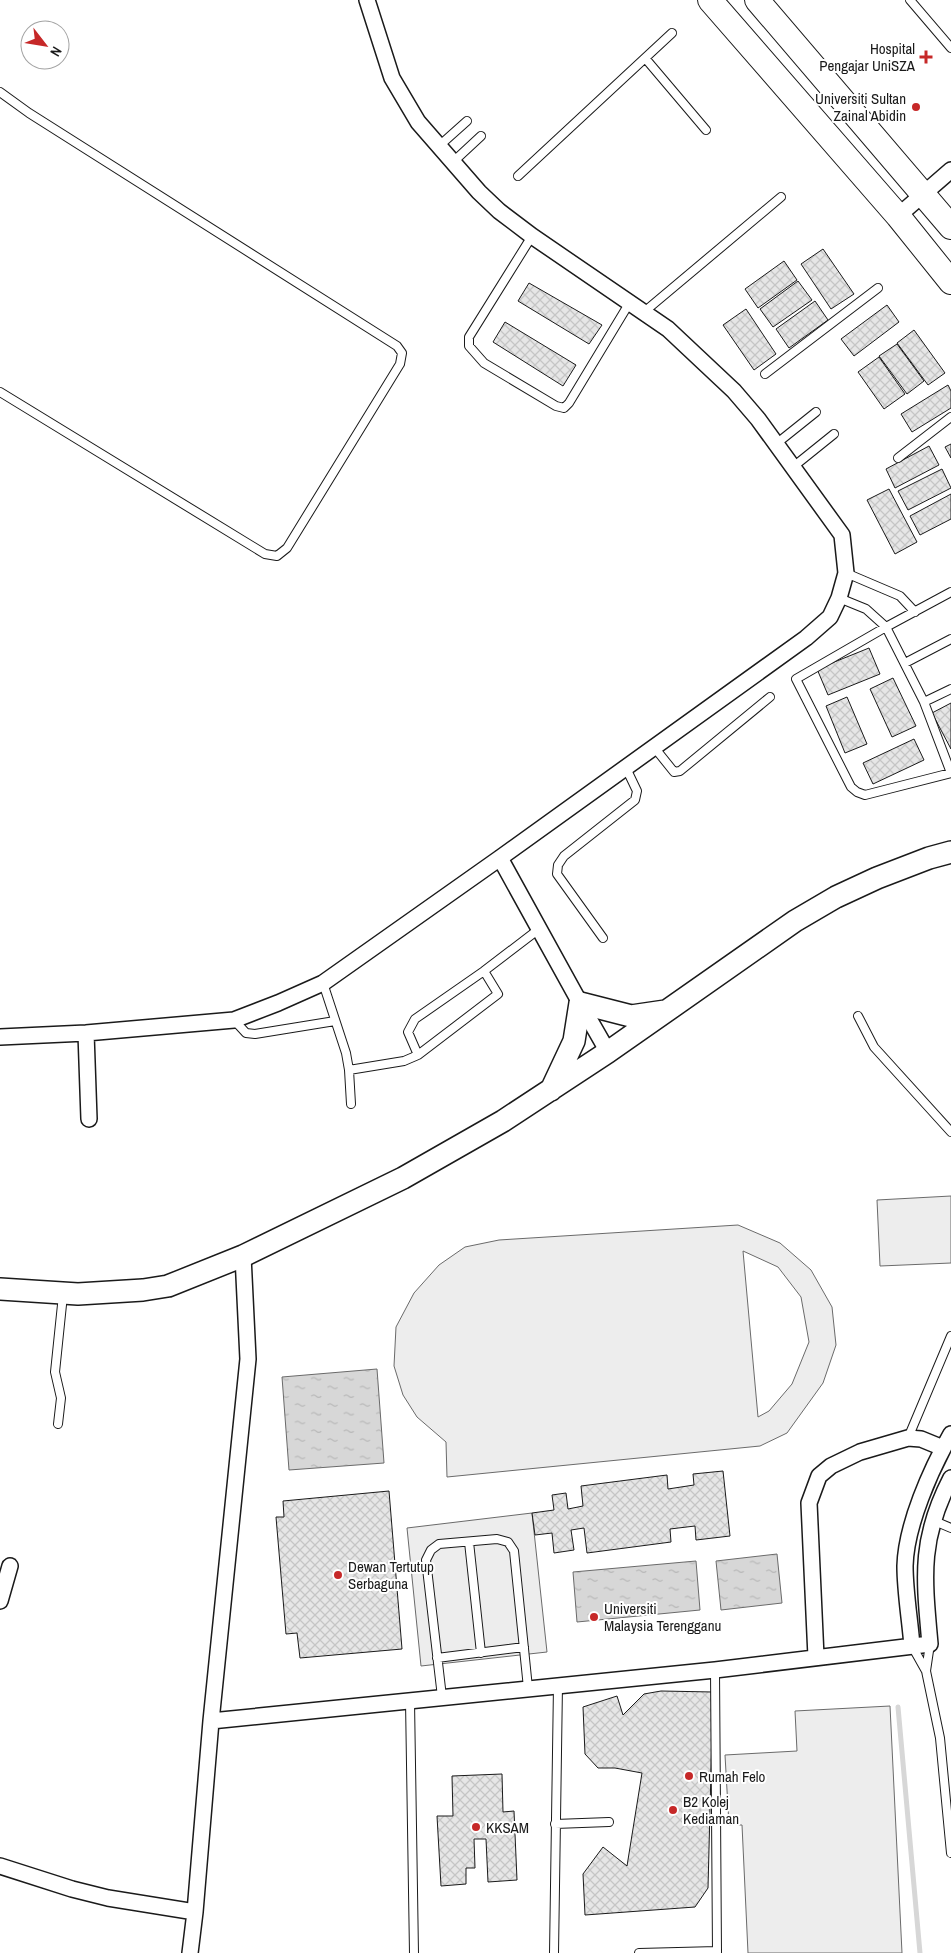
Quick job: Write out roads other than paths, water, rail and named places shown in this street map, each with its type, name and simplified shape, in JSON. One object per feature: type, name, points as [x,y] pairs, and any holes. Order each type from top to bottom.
[{"type":"main road","points":[[710,0],[898,216],[951,282]]},
{"type":"main road","points":[[757,0],[951,227]]},
{"type":"main road","points":[[0,1289],[63,1293],[143,1290],[168,1286],[243,1256],[403,1178],[503,1121],[670,1010],[795,922],[836,897],[877,878],[929,858],[951,852]]},
{"type":"main road","points":[[551,1090],[574,1041],[580,1003],[631,1016],[670,1010]]},
{"type":"street","points":[[0,1038],[86,1033],[234,1020],[323,983],[806,638],[830,617],[839,598],[846,572],[842,534],[776,444],[734,391],[668,329],[532,236],[499,211],[479,192],[418,122],[392,78],[367,0]]},
{"type":"street","points":[[898,216],[951,170]]},
{"type":"street","points":[[500,858],[608,1052]]},
{"type":"street","points":[[86,1033],[89,1119]]},
{"type":"street","points":[[190,1953],[248,1359],[243,1256]]},
{"type":"street","points":[[912,1646],[905,1566],[907,1544],[914,1516],[943,1448],[951,1434]]},
{"type":"street","points":[[816,1658],[809,1503],[819,1476],[831,1466],[865,1450],[908,1438],[921,1439],[943,1448]]},
{"type":"street","points":[[212,1722],[715,1670],[930,1644],[924,1580],[925,1553],[932,1520],[951,1478]]},
{"type":"street","points":[[0,1601],[10,1566]]},
{"type":"street","points":[[0,1866],[108,1898],[195,1912]]},
{"type":"lane","points":[[910,0],[951,48]]},
{"type":"lane","points":[[518,176],[672,33]]},
{"type":"lane","points":[[645,58],[706,130]]},
{"type":"lane","points":[[0,92],[28,113],[397,346],[402,353],[400,364],[390,381],[287,548],[277,556],[265,554],[0,392]]},
{"type":"lane","points":[[439,146],[467,121]]},
{"type":"lane","points":[[453,162],[481,136]]},
{"type":"lane","points":[[644,312],[782,197]]},
{"type":"lane","points":[[532,236],[469,337],[469,346],[484,363],[556,406],[564,408],[569,403],[630,302]]},
{"type":"lane","points":[[765,374],[878,288]]},
{"type":"lane","points":[[776,444],[816,412]]},
{"type":"lane","points":[[898,458],[951,417]]},
{"type":"lane","points":[[792,466],[834,434]]},
{"type":"lane","points":[[846,572],[900,596],[915,612]]},
{"type":"lane","points":[[839,598],[866,609],[886,626],[924,702],[951,773],[865,795],[851,787],[796,679],[886,626],[951,592]]},
{"type":"lane","points":[[905,663],[951,639]]},
{"type":"lane","points":[[924,702],[951,689]]},
{"type":"lane","points":[[654,747],[674,772],[680,771],[770,697]]},
{"type":"lane","points":[[603,938],[557,874],[558,865],[564,856],[635,800],[637,791],[626,768]]},
{"type":"lane","points":[[418,1055],[408,1032],[415,1019],[484,971],[539,929]]},
{"type":"lane","points":[[349,1070],[404,1061],[418,1055],[498,994],[484,971]]},
{"type":"lane","points":[[323,983],[346,1053],[351,1104]]},
{"type":"lane","points":[[858,1016],[874,1047],[951,1132]]},
{"type":"lane","points":[[234,1020],[246,1032],[254,1034],[334,1020]]},
{"type":"lane","points":[[58,1424],[61,1398],[55,1372],[63,1293]]},
{"type":"lane","points":[[908,1438],[951,1336]]},
{"type":"lane","points":[[932,1520],[951,1528]]},
{"type":"lane","points":[[442,1698],[426,1560],[430,1550],[439,1544],[498,1539],[508,1542],[514,1551],[528,1688]]},
{"type":"lane","points":[[469,1542],[481,1653]]},
{"type":"lane","points":[[926,1671],[930,1644]]},
{"type":"lane","points":[[912,1646],[926,1671],[940,1738],[951,1853]]},
{"type":"lane","points":[[437,1658],[524,1647]]},
{"type":"lane","points":[[639,1953],[717,1952],[715,1670]]},
{"type":"lane","points":[[554,1953],[558,1685]]},
{"type":"lane","points":[[410,1701],[414,1953]]},
{"type":"lane","points":[[555,1824],[609,1822]]},
{"type":"water","points":[[377,1369],[384,1463],[289,1470],[282,1377]]},
{"type":"water","points":[[777,1554],[782,1603],[721,1610],[716,1561]]},
{"type":"water","points":[[696,1561],[700,1610],[577,1622],[573,1572]]},
{"type":"waterway","points":[[898,1707],[920,1953]]},
{"type":"place","name":"Hospital Pengajar UniSZA","points":[[926,57]]},
{"type":"place","name":"Universiti Sultan Zainal Abidin","points":[[916,107]]},
{"type":"place","name":"Dewan Tertutup Serbaguna","points":[[338,1575]]},
{"type":"place","name":"Universiti Malaysia Terengganu","points":[[594,1617]]},
{"type":"place","name":"Rumah Felo","points":[[689,1776]]},
{"type":"place","name":"B2 Kolej Kediaman","points":[[673,1810]]},
{"type":"place","name":"KKSAM","points":[[476,1827]]}]
